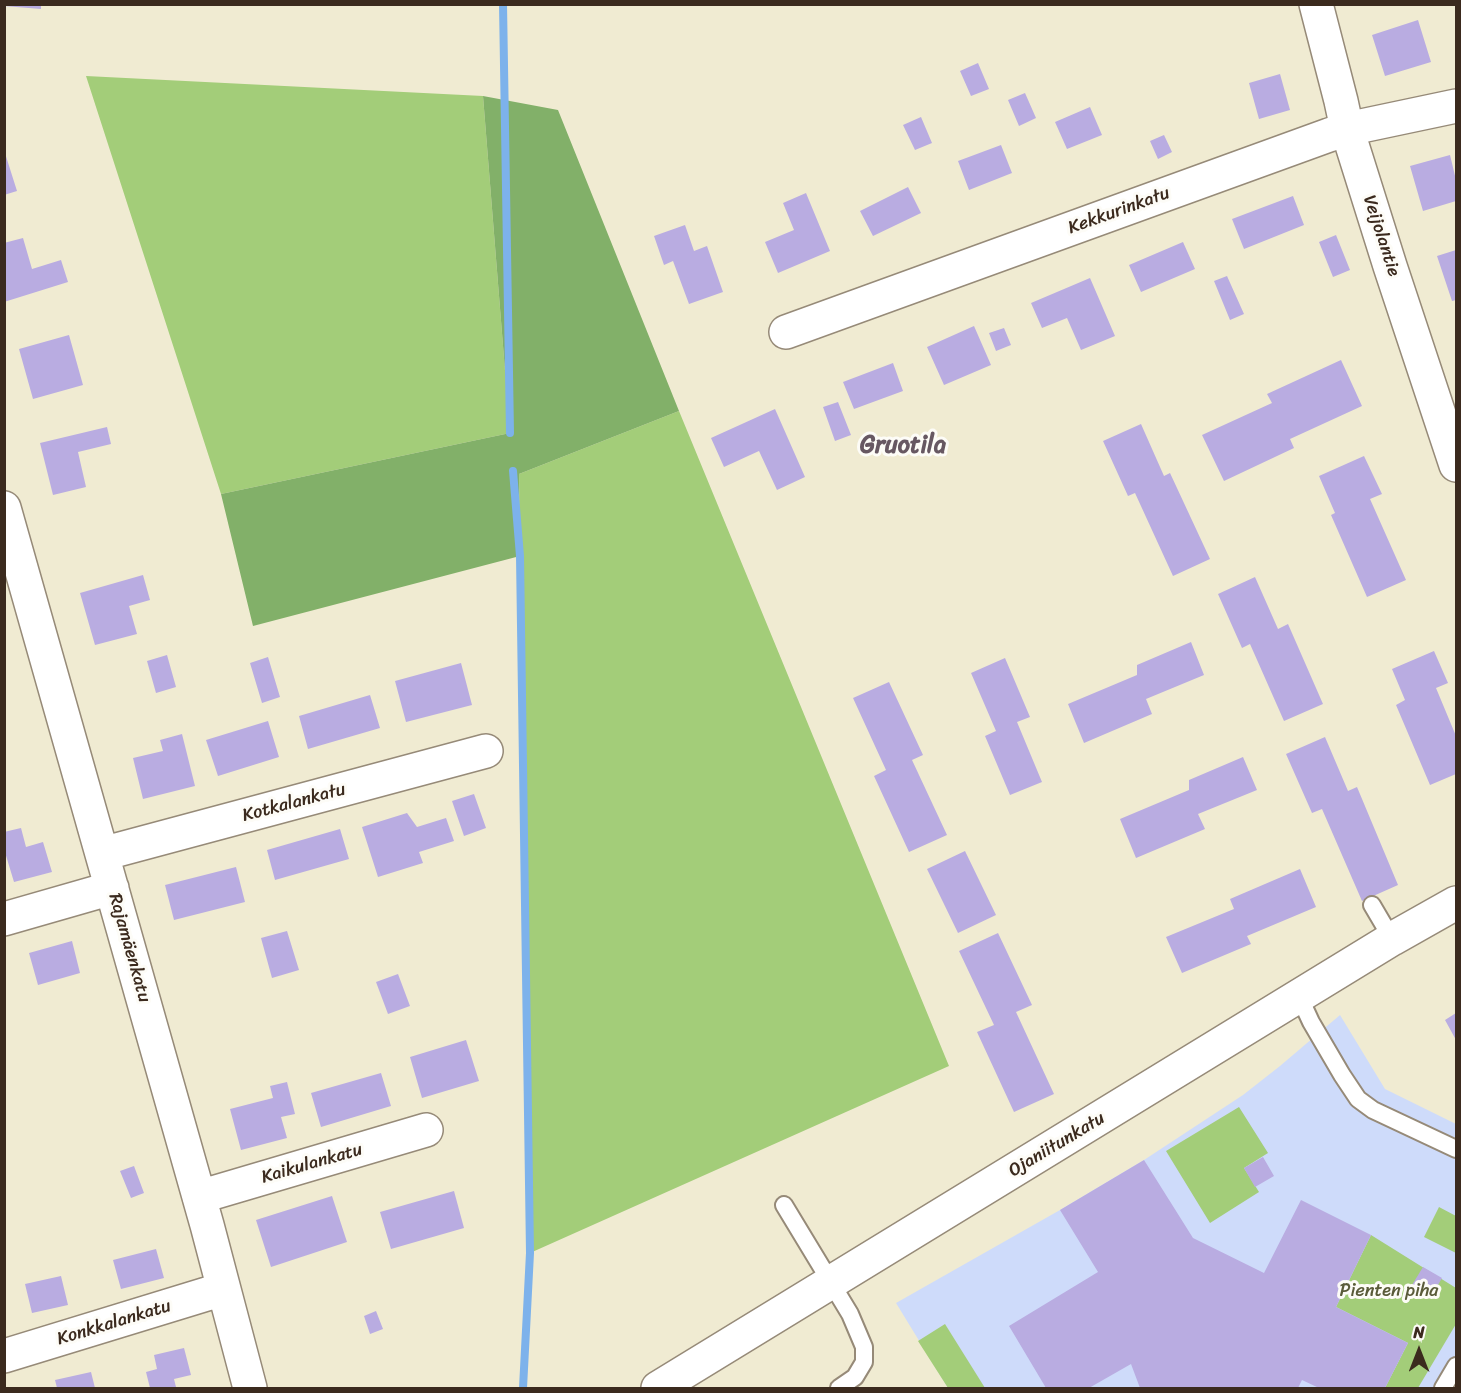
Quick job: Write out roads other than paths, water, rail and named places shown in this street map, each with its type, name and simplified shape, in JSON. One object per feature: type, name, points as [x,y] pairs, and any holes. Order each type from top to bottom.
[{"type":"street","name":"Veijolantie","points":[[1316,4],[1347,129],[1456,465]]},
{"type":"street","name":"Kekkurinkatu","points":[[786,332],[1347,129],[1456,106]]},
{"type":"street","name":"Rajamäenkatu","points":[[4,507],[10,544],[112,888],[199,1197],[250,1389]]},
{"type":"street","name":"Kotkalankatu","points":[[102,854],[486,751]]},
{"type":"street","points":[[4,919],[112,888]]},
{"type":"street","name":"Ojaniitunkatu","points":[[658,1389],[1392,939],[1456,903]]},
{"type":"street","name":"Kaikulankatu","points":[[199,1197],[426,1130]]},
{"type":"street","name":"Konkkalankatu","points":[[4,1356],[223,1289]]},
{"type":"lane","points":[[1372,905],[1392,939]]},
{"type":"lane","points":[[1299,996],[1311,1022],[1358,1099],[1373,1110],[1456,1149]]},
{"type":"lane","points":[[784,1205],[832,1282],[850,1314],[864,1347],[864,1362],[855,1377],[839,1389]]},
{"type":"lane","points":[[1443,1389],[1456,1366]]},
{"type":"waterway","points":[[503,4],[510,433]]},
{"type":"waterway","points":[[513,471],[520,556],[530,1253],[523,1388]]},
{"type":"district","name":"Gruotila","points":[[903,446]]},
{"type":"park label","name":"Pienten piha","points":[[1389,1291]]}]
